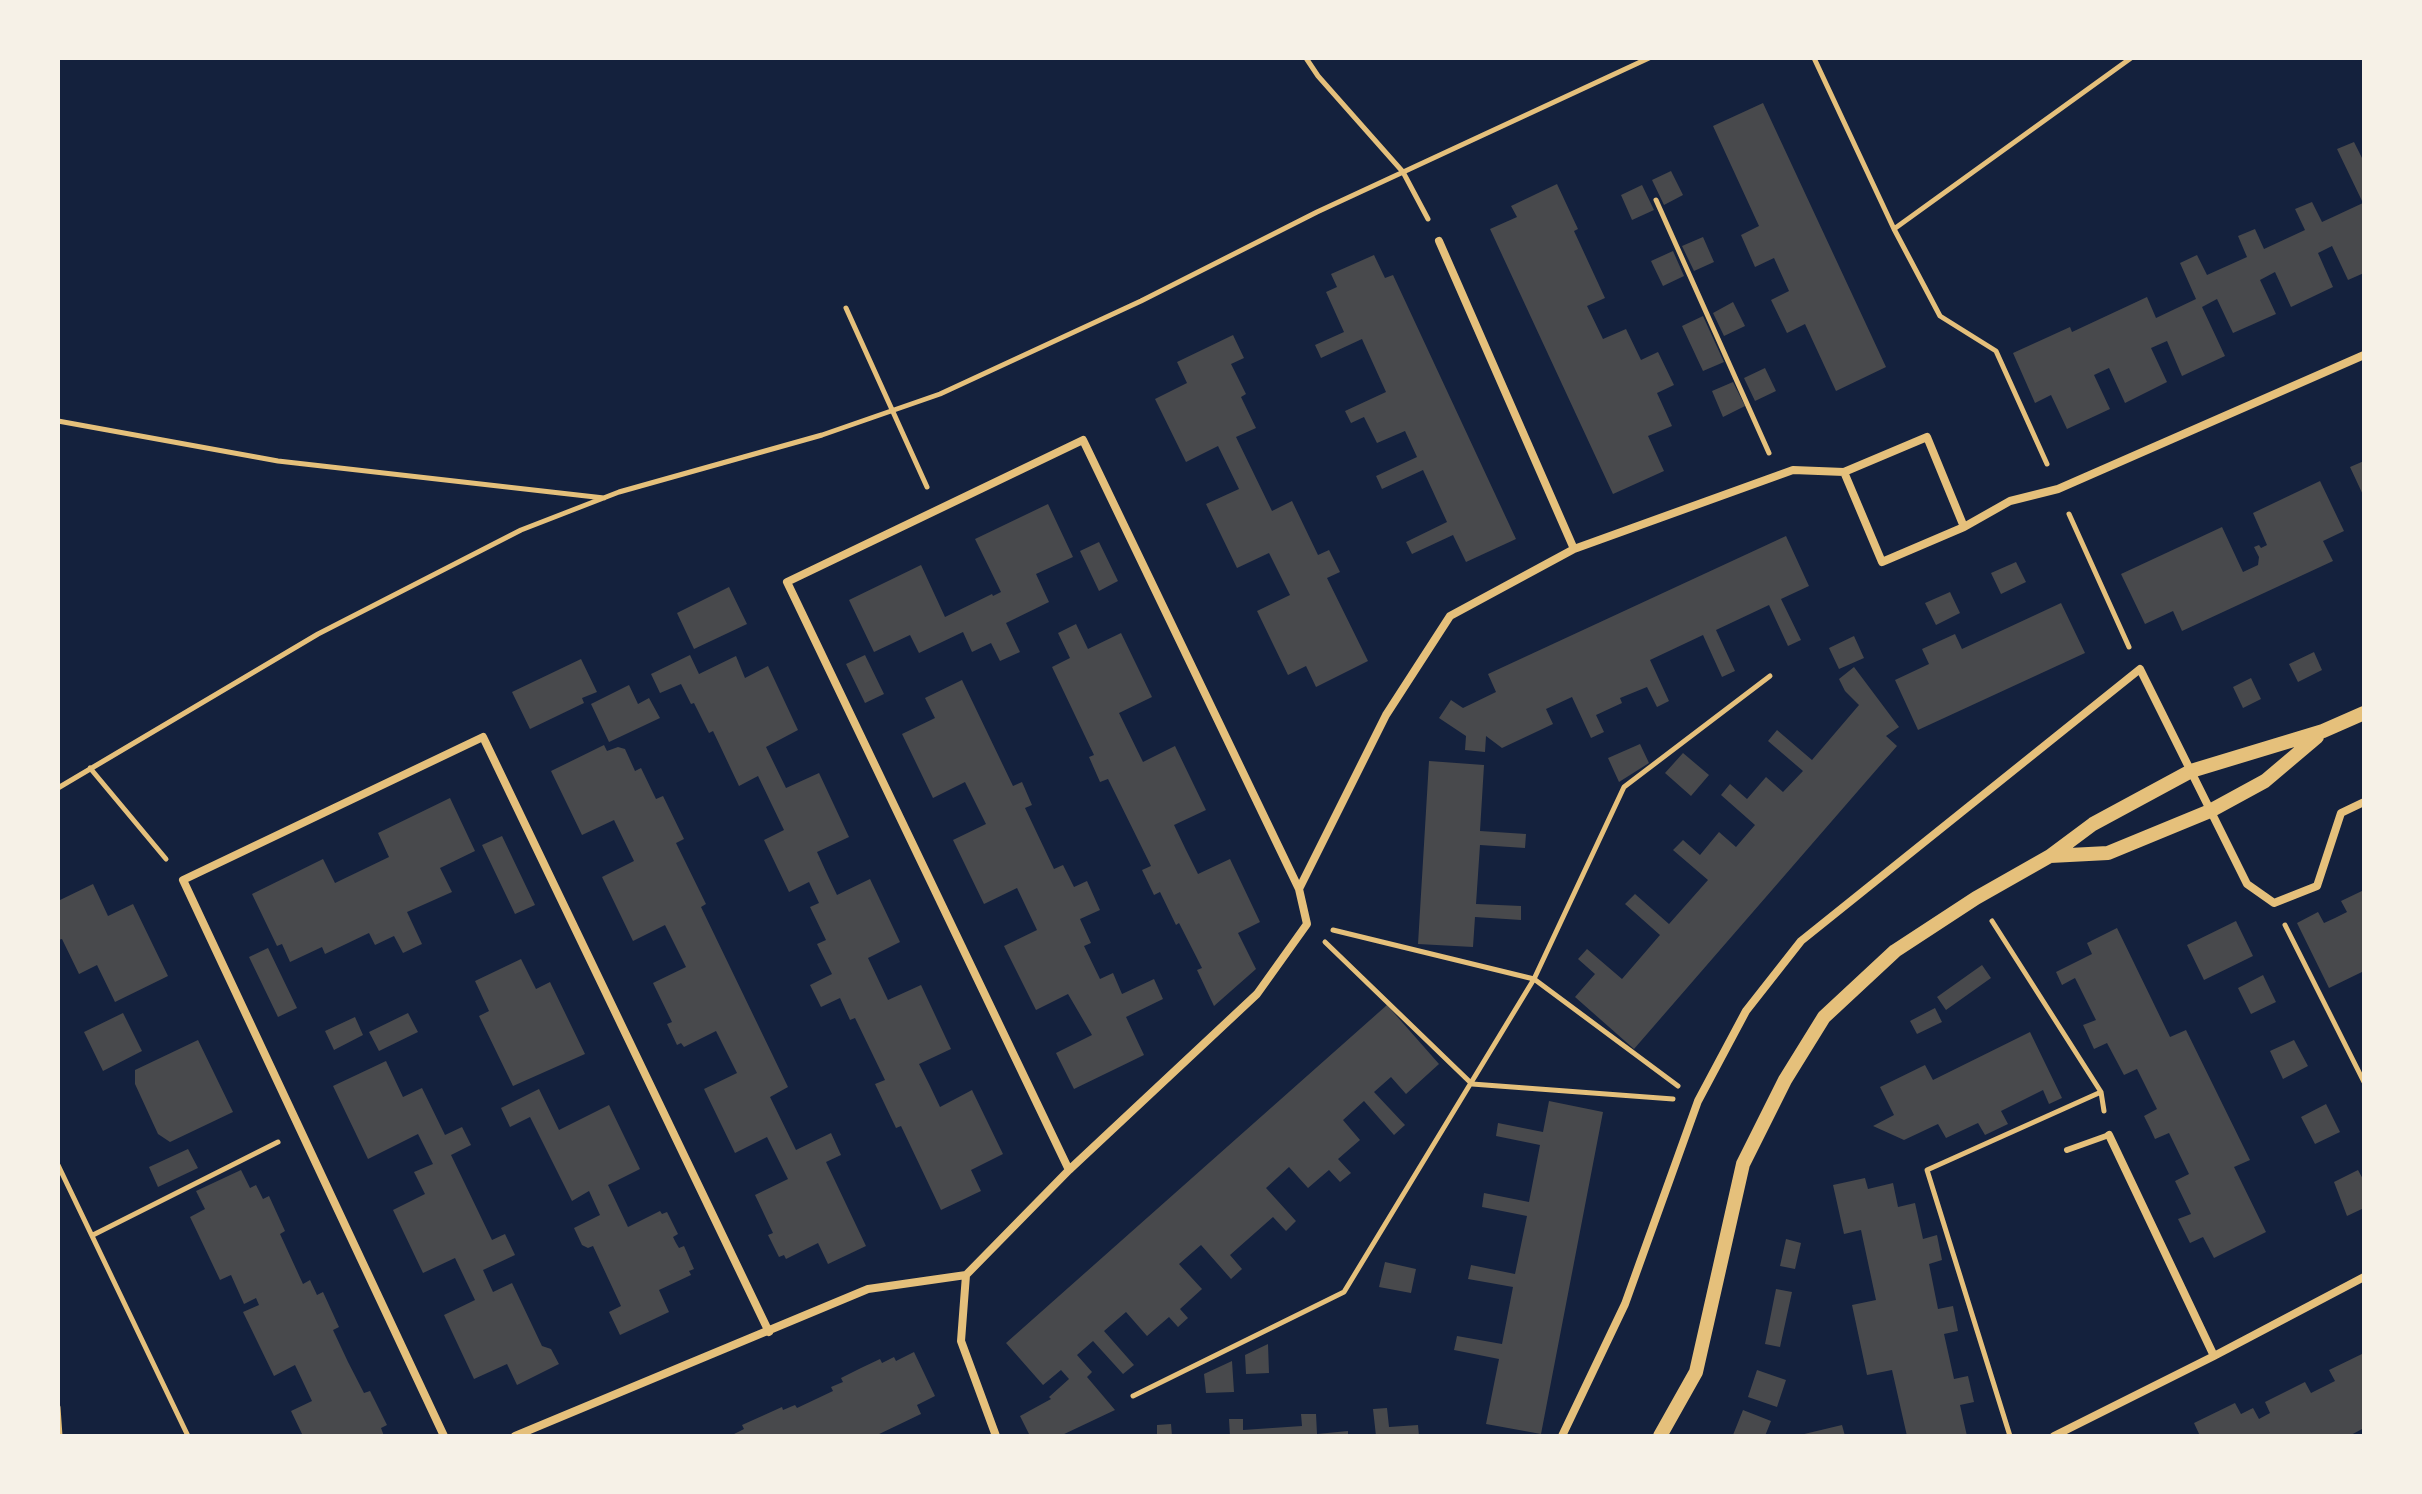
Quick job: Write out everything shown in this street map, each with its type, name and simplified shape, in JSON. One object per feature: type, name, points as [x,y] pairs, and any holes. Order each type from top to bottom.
[{"type":"street","points":[[1439,241],[1574,549]]},
{"type":"street","points":[[1844,472],[1882,562],[1964,527],[2010,501],[2058,489],[2364,355]]},
{"type":"street","points":[[1299,889],[1386,715],[1450,616],[1574,549],[1793,470],[1844,472],[1927,437],[1964,527]]},
{"type":"street","points":[[515,1436],[868,1289],[966,1275],[1069,1170],[1257,994],[1307,924],[1299,889],[1083,440],[787,582],[1069,1170]]},
{"type":"street","points":[[1562,1436],[1625,1304],[1698,1101],[1746,1011],[1801,941],[2140,669],[2247,884],[2274,903],[2317,886],[2341,813],[2364,802]]},
{"type":"street","points":[[1660,1436],[1696,1372],[1743,1164],[1785,1080],[1824,1017],[1895,951],[1976,898],[2050,856],[2093,824],[2191,771],[2323,731],[2364,713]]},
{"type":"street","points":[[2050,856],[2108,853],[2210,811],[2265,781],[2323,731]]},
{"type":"street","points":[[444,1436],[183,880],[483,737],[769,1332]]},
{"type":"street","points":[[2109,1135],[2214,1356]]},
{"type":"street","points":[[966,1275],[961,1341],[996,1436]]},
{"type":"street","points":[[2054,1436],[2364,1277]]},
{"type":"lane","points":[[2067,1150],[2109,1135]]},
{"type":"path","points":[[1306,58],[1318,76],[1403,172],[1439,241]]},
{"type":"path","points":[[58,788],[318,634],[521,530],[605,498],[822,435],[940,394],[1649,58]]},
{"type":"path","points":[[1814,58],[1894,229],[1940,316],[1996,351],[2140,669]]},
{"type":"path","points":[[1894,229],[2131,58]]},
{"type":"path","points":[[1656,200],[1780,475]]},
{"type":"path","points":[[846,308],[937,510]]},
{"type":"path","points":[[58,421],[278,461],[605,498]]},
{"type":"path","points":[[1133,1396],[1344,1292],[1534,979],[1624,787],[1770,676]]},
{"type":"path","points":[[90,768],[183,880]]},
{"type":"path","points":[[1976,898],[2101,1092],[2109,1135]]},
{"type":"path","points":[[2274,903],[2364,1082]]},
{"type":"path","points":[[1307,924],[1534,979],[1698,1101]]},
{"type":"path","points":[[1307,924],[1472,1084],[1698,1101]]},
{"type":"path","points":[[2354,1063],[2364,1059]]},
{"type":"path","points":[[2010,1436],[1927,1170],[2101,1092]]},
{"type":"path","points":[[93,1235],[301,1130]]},
{"type":"path","points":[[58,1165],[188,1436]]},
{"type":"path","points":[[58,1407],[60,1436]]},
{"type":"building","points":[[1763,103],[1886,367],[1836,391],[1805,324],[1787,333],[1771,300],[1789,291],[1774,258],[1755,267],[1741,235],[1759,226],[1713,126]]},
{"type":"building","points":[[2354,142],[2364,162],[2364,273],[2348,280],[2332,246],[2318,253],[2333,287],[2291,307],[2275,272],[2260,280],[2276,314],[2233,333],[2217,299],[2202,307],[2225,356],[2182,376],[2167,341],[2151,348],[2167,382],[2125,403],[2109,368],[2094,375],[2110,409],[2067,429],[2051,395],[2035,403],[2013,353],[2070,327],[2072,332],[2147,297],[2156,318],[2196,299],[2180,263],[2197,255],[2207,275],[2247,257],[2238,236],[2255,229],[2264,249],[2305,230],[2295,209],[2312,202],[2322,222],[2363,203],[2337,149]]},
{"type":"building","points":[[1671,171],[1683,195],[1664,205],[1652,180]]},
{"type":"building","points":[[1557,184],[1578,229],[1574,231],[1605,298],[1587,306],[1603,339],[1626,329],[1641,360],[1658,352],[1674,385],[1657,393],[1672,426],[1648,436],[1664,471],[1613,494],[1490,229],[1517,217],[1511,206]]},
{"type":"building","points":[[1642,185],[1654,210],[1632,220],[1621,195]]},
{"type":"building","points":[[1703,237],[1714,262],[1694,271],[1682,246]]},
{"type":"building","points":[[1673,251],[1684,276],[1663,286],[1651,261]]},
{"type":"building","points":[[1374,255],[1385,278],[1393,275],[1516,539],[1466,562],[1453,535],[1412,554],[1406,542],[1447,522],[1423,470],[1382,489],[1376,476],[1417,457],[1405,431],[1377,443],[1364,417],[1351,423],[1345,411],[1386,392],[1362,339],[1321,358],[1315,345],[1344,332],[1326,292],[1337,287],[1331,274]]},
{"type":"building","points":[[1733,302],[1745,326],[1724,336],[1713,313]]},
{"type":"building","points":[[1703,316],[1724,362],[1703,371],[1682,326]]},
{"type":"building","points":[[1233,335],[1244,358],[1231,364],[1246,394],[1241,397],[1256,428],[1236,437],[1272,511],[1292,501],[1318,555],[1329,550],[1340,572],[1327,578],[1368,661],[1316,687],[1306,666],[1288,675],[1257,611],[1290,595],[1269,553],[1237,568],[1206,504],[1239,489],[1218,446],[1186,462],[1155,399],[1187,383],[1177,362]]},
{"type":"building","points":[[1765,368],[1776,391],[1755,401],[1744,378]]},
{"type":"building","points":[[1733,382],[1745,406],[1723,417],[1712,391]]},
{"type":"building","points":[[2364,461],[2364,497],[2350,467]]},
{"type":"building","points":[[2320,481],[2344,531],[2323,541],[2333,561],[2182,631],[2173,611],[2145,624],[2121,574],[2222,527],[2243,572],[2258,565],[2259,557],[2254,547],[2267,545],[2253,513]]},
{"type":"building","points":[[1048,504],[1073,557],[1036,574],[1049,602],[1006,623],[1020,652],[1000,661],[991,643],[972,652],[963,632],[919,653],[910,635],[874,652],[849,600],[921,565],[945,617],[993,596],[1001,592],[975,539]]},
{"type":"building","points":[[1786,536],[1809,586],[1781,599],[1801,640],[1788,646],[1769,605],[1716,630],[1735,671],[1722,677],[1703,635],[1650,660],[1669,701],[1657,707],[1647,687],[1620,698],[1622,703],[1596,715],[1604,732],[1591,738],[1572,697],[1546,709],[1553,724],[1502,748],[1486,736],[1485,752],[1465,750],[1466,736],[1439,718],[1451,700],[1463,708],[1496,692],[1488,674]]},
{"type":"building","points":[[1099,542],[1118,581],[1099,591],[1080,551]]},
{"type":"building","points":[[2016,562],[2026,582],[2001,594],[1991,573]]},
{"type":"building","points":[[729,587],[747,624],[694,649],[677,613]]},
{"type":"building","points":[[1950,592],[1960,613],[1936,625],[1925,603]]},
{"type":"building","points":[[2061,603],[2085,653],[1918,730],[1895,680],[1929,664],[1922,649],[1955,634],[1962,649]]},
{"type":"building","points":[[1076,624],[1088,649],[1121,633],[1152,697],[1119,713],[1143,762],[1175,746],[1206,810],[1174,825],[1186,850],[1198,874],[1230,859],[1260,922],[1238,933],[1256,969],[1214,1006],[1197,970],[1202,968],[1179,923],[1176,925],[1160,892],[1154,895],[1142,870],[1151,866],[1108,779],[1100,782],[1089,757],[1094,755],[1052,667],[1070,658],[1058,633]]},
{"type":"building","points":[[1854,636],[1864,658],[1839,669],[1829,648]]},
{"type":"building","points":[[2314,652],[2322,670],[2298,682],[2289,664]]},
{"type":"building","points":[[690,655],[699,674],[736,656],[745,678],[768,666],[798,730],[766,747],[786,788],[819,773],[849,837],[817,852],[837,895],[870,879],[900,942],[868,958],[888,1000],[921,985],[951,1049],[919,1064],[940,1107],[972,1090],[1003,1154],[971,1170],[981,1191],[941,1210],[901,1126],[896,1128],[875,1084],[885,1080],[855,1018],[850,1020],[840,998],[821,1007],[810,985],[832,974],[817,944],[826,940],[810,907],[819,903],[809,882],[789,892],[764,840],[784,830],[758,776],[739,786],[713,731],[709,733],[681,684],[660,693],[651,674]]},
{"type":"building","points":[[865,655],[884,694],[865,703],[846,664]]},
{"type":"building","points":[[581,659],[597,692],[582,698],[584,703],[530,729],[512,692]]},
{"type":"building","points":[[1854,667],[1899,727],[1886,736],[1897,746],[1634,1049],[1575,997],[1595,974],[1578,959],[1587,949],[1622,979],[1660,935],[1625,904],[1635,894],[1669,924],[1708,880],[1673,850],[1683,840],[1700,855],[1719,832],[1736,847],[1755,825],[1721,795],[1730,784],[1747,799],[1766,777],[1783,792],[1803,771],[1768,741],[1777,730],[1812,760],[1859,705],[1845,691],[1839,679]]},
{"type":"building","points":[[2251,678],[2261,699],[2243,708],[2233,687]]},
{"type":"building","points":[[962,680],[1013,786],[1022,782],[1032,805],[1025,808],[1054,869],[1063,865],[1074,887],[1087,881],[1100,910],[1080,919],[1091,943],[1084,946],[1100,979],[1113,973],[1122,994],[1154,979],[1163,999],[1126,1017],[1144,1055],[1074,1089],[1056,1053],[1092,1035],[1068,994],[1036,1010],[1004,946],[1037,930],[1017,888],[984,904],[953,840],[986,824],[965,782],[933,798],[902,734],[935,718],[925,698]]},
{"type":"building","points":[[629,685],[638,704],[649,698],[660,718],[609,742],[591,704]]},
{"type":"building","points":[[1640,744],[1649,763],[1619,782],[1608,758]]},
{"type":"building","points":[[604,745],[607,751],[618,747],[625,749],[635,771],[641,768],[656,799],[663,796],[684,839],[676,843],[706,904],[701,907],[788,1087],[770,1097],[796,1150],[831,1133],[841,1155],[826,1162],[866,1246],[828,1264],[818,1243],[786,1259],[784,1255],[779,1257],[768,1235],[773,1233],[755,1195],[788,1179],[767,1137],[735,1153],[704,1089],[737,1073],[716,1031],[684,1047],[681,1043],[677,1045],[667,1024],[672,1022],[653,983],[686,967],[665,925],[633,941],[602,877],[634,861],[614,820],[582,835],[551,771]]},
{"type":"building","points":[[1683,753],[1709,775],[1691,796],[1665,773]]},
{"type":"building","points":[[1429,761],[1484,765],[1480,831],[1526,834],[1525,848],[1480,845],[1476,904],[1521,906],[1521,920],[1475,917],[1473,947],[1418,944]]},
{"type":"building","points":[[450,798],[475,851],[440,868],[452,892],[407,912],[422,944],[403,953],[394,936],[375,945],[369,933],[325,954],[322,947],[290,962],[282,944],[277,946],[252,894],[323,859],[335,883],[389,857],[378,833]]},
{"type":"building","points":[[502,836],[535,905],[515,914],[482,845]]},
{"type":"building","points":[[93,884],[108,916],[133,904],[168,976],[115,1002],[97,965],[79,974],[62,939],[58,940],[58,901]]},
{"type":"building","points":[[2364,890],[2364,971],[2329,988],[2297,923],[2318,912],[2324,923],[2335,918],[2347,912],[2341,901]]},
{"type":"building","points":[[2236,921],[2253,956],[2204,980],[2187,945]]},
{"type":"building","points":[[2117,928],[2170,1037],[2186,1030],[2250,1160],[2234,1167],[2266,1232],[2214,1258],[2203,1237],[2190,1243],[2178,1219],[2191,1214],[2175,1181],[2189,1174],[2169,1133],[2155,1139],[2144,1116],[2157,1109],[2137,1069],[2124,1075],[2107,1043],[2094,1049],[2083,1025],[2096,1020],[2075,978],[2062,985],[2056,972],[2092,954],[2087,943]]},
{"type":"building","points":[[268,948],[297,1008],[278,1017],[249,957]]},
{"type":"building","points":[[521,959],[536,989],[550,982],[585,1054],[513,1086],[479,1016],[489,1011],[475,981]]},
{"type":"building","points":[[1982,965],[1991,978],[1946,1010],[1937,997]]},
{"type":"building","points":[[2263,975],[2276,1002],[2251,1014],[2238,988]]},
{"type":"building","points":[[1387,1005],[1439,1064],[1406,1094],[1391,1077],[1374,1092],[1405,1125],[1394,1135],[1364,1101],[1343,1120],[1360,1140],[1338,1159],[1351,1173],[1340,1182],[1329,1170],[1308,1188],[1289,1167],[1266,1188],[1296,1221],[1286,1231],[1273,1217],[1230,1255],[1242,1269],[1231,1279],[1201,1245],[1179,1264],[1202,1289],[1180,1309],[1188,1318],[1178,1327],[1169,1317],[1147,1336],[1126,1312],[1104,1331],[1134,1365],[1123,1374],[1093,1341],[1077,1355],[1092,1372],[1087,1377],[1115,1410],[1060,1436],[1030,1436],[1020,1416],[1051,1399],[1049,1397],[1069,1379],[1061,1370],[1043,1385],[1006,1343]]},
{"type":"building","points":[[1935,1008],[1942,1022],[1917,1034],[1910,1021]]},
{"type":"building","points":[[123,1013],[142,1051],[103,1071],[84,1032]]},
{"type":"building","points":[[408,1013],[418,1032],[379,1051],[369,1032]]},
{"type":"building","points":[[355,1017],[363,1035],[334,1050],[325,1031]]},
{"type":"building","points":[[2030,1032],[2062,1098],[2049,1104],[2043,1090],[2001,1111],[2008,1124],[1985,1135],[1978,1123],[1946,1138],[1938,1124],[1904,1140],[1873,1126],[1894,1115],[1880,1087],[1925,1065],[1933,1080]]},
{"type":"building","points":[[198,1040],[233,1112],[170,1142],[158,1134],[135,1084],[135,1070]]},
{"type":"building","points":[[2294,1040],[2308,1066],[2283,1079],[2270,1051]]},
{"type":"building","points":[[386,1061],[403,1097],[422,1088],[445,1135],[462,1127],[471,1145],[451,1155],[492,1240],[505,1234],[515,1255],[483,1270],[493,1292],[512,1283],[542,1346],[551,1349],[559,1364],[517,1385],[507,1364],[474,1379],[444,1315],[475,1300],[455,1258],[423,1273],[393,1210],[425,1194],[414,1172],[433,1164],[418,1134],[368,1159],[333,1086]]},
{"type":"building","points":[[539,1089],[559,1130],[609,1105],[640,1169],[608,1185],[628,1227],[660,1211],[662,1214],[667,1212],[678,1234],[673,1237],[679,1248],[684,1246],[694,1269],[689,1271],[691,1275],[659,1290],[669,1312],[620,1335],[609,1312],[621,1306],[593,1246],[588,1248],[582,1245],[574,1228],[600,1215],[589,1191],[572,1201],[530,1117],[510,1127],[501,1108]]},
{"type":"building","points":[[1549,1101],[1603,1112],[1541,1434],[1486,1424],[1499,1359],[1454,1350],[1457,1336],[1502,1344],[1513,1287],[1468,1279],[1471,1265],[1515,1274],[1527,1216],[1482,1207],[1484,1193],[1529,1202],[1540,1145],[1496,1136],[1498,1123],[1543,1132]]},
{"type":"building","points":[[2326,1104],[2340,1132],[2315,1144],[2301,1117]]},
{"type":"building","points":[[188,1149],[198,1168],[158,1187],[149,1167]]},
{"type":"building","points":[[241,1170],[250,1188],[256,1185],[263,1199],[269,1196],[285,1231],[280,1234],[303,1284],[310,1280],[317,1295],[323,1292],[339,1327],[333,1330],[348,1362],[364,1393],[370,1391],[387,1425],[381,1428],[384,1436],[303,1436],[291,1411],[312,1401],[295,1365],[274,1376],[243,1312],[259,1305],[256,1298],[244,1304],[231,1275],[220,1280],[190,1217],[205,1209],[196,1191]]},
{"type":"building","points":[[2358,1170],[2364,1181],[2364,1208],[2347,1216],[2334,1182]]},
{"type":"building","points":[[1865,1178],[1868,1189],[1893,1183],[1898,1207],[1915,1203],[1923,1239],[1937,1235],[1942,1260],[1929,1264],[1938,1309],[1953,1306],[1958,1331],[1944,1334],[1954,1379],[1968,1376],[1974,1402],[1960,1405],[1967,1436],[1907,1436],[1892,1370],[1867,1375],[1852,1305],[1876,1300],[1861,1230],[1844,1234],[1833,1185]]},
{"type":"building","points":[[1786,1239],[1801,1243],[1795,1269],[1780,1266]]},
{"type":"building","points":[[1385,1262],[1416,1269],[1411,1293],[1379,1287]]},
{"type":"building","points":[[1776,1289],[1792,1292],[1780,1347],[1765,1344]]},
{"type":"building","points":[[1268,1344],[1269,1373],[1246,1374],[1245,1355]]},
{"type":"building","points":[[914,1352],[935,1396],[917,1405],[921,1414],[875,1436],[730,1436],[744,1429],[742,1425],[782,1407],[783,1410],[795,1405],[797,1408],[833,1391],[831,1387],[843,1382],[841,1378],[880,1359],[882,1363],[894,1357],[896,1361]]},
{"type":"building","points":[[2364,1353],[2364,1428],[2349,1436],[2200,1436],[2194,1423],[2235,1403],[2241,1414],[2253,1408],[2259,1419],[2270,1413],[2265,1402],[2305,1382],[2311,1393],[2335,1381],[2329,1370]]},
{"type":"building","points":[[1232,1361],[1234,1392],[1206,1393],[1204,1374]]},
{"type":"building","points":[[1757,1370],[1786,1380],[1777,1407],[1748,1397]]},
{"type":"building","points":[[1387,1408],[1389,1427],[1418,1425],[1419,1436],[1376,1436],[1373,1409]]},
{"type":"building","points":[[1743,1410],[1771,1421],[1765,1436],[1733,1435]]},
{"type":"building","points":[[1301,1414],[1316,1414],[1317,1434],[1348,1431],[1348,1436],[1230,1436],[1229,1419],[1243,1419],[1243,1430],[1302,1426]]},
{"type":"building","points":[[1171,1424],[1172,1436],[1157,1436],[1157,1425]]},
{"type":"building","points":[[1842,1425],[1845,1436],[1800,1436],[1800,1435]]}]
